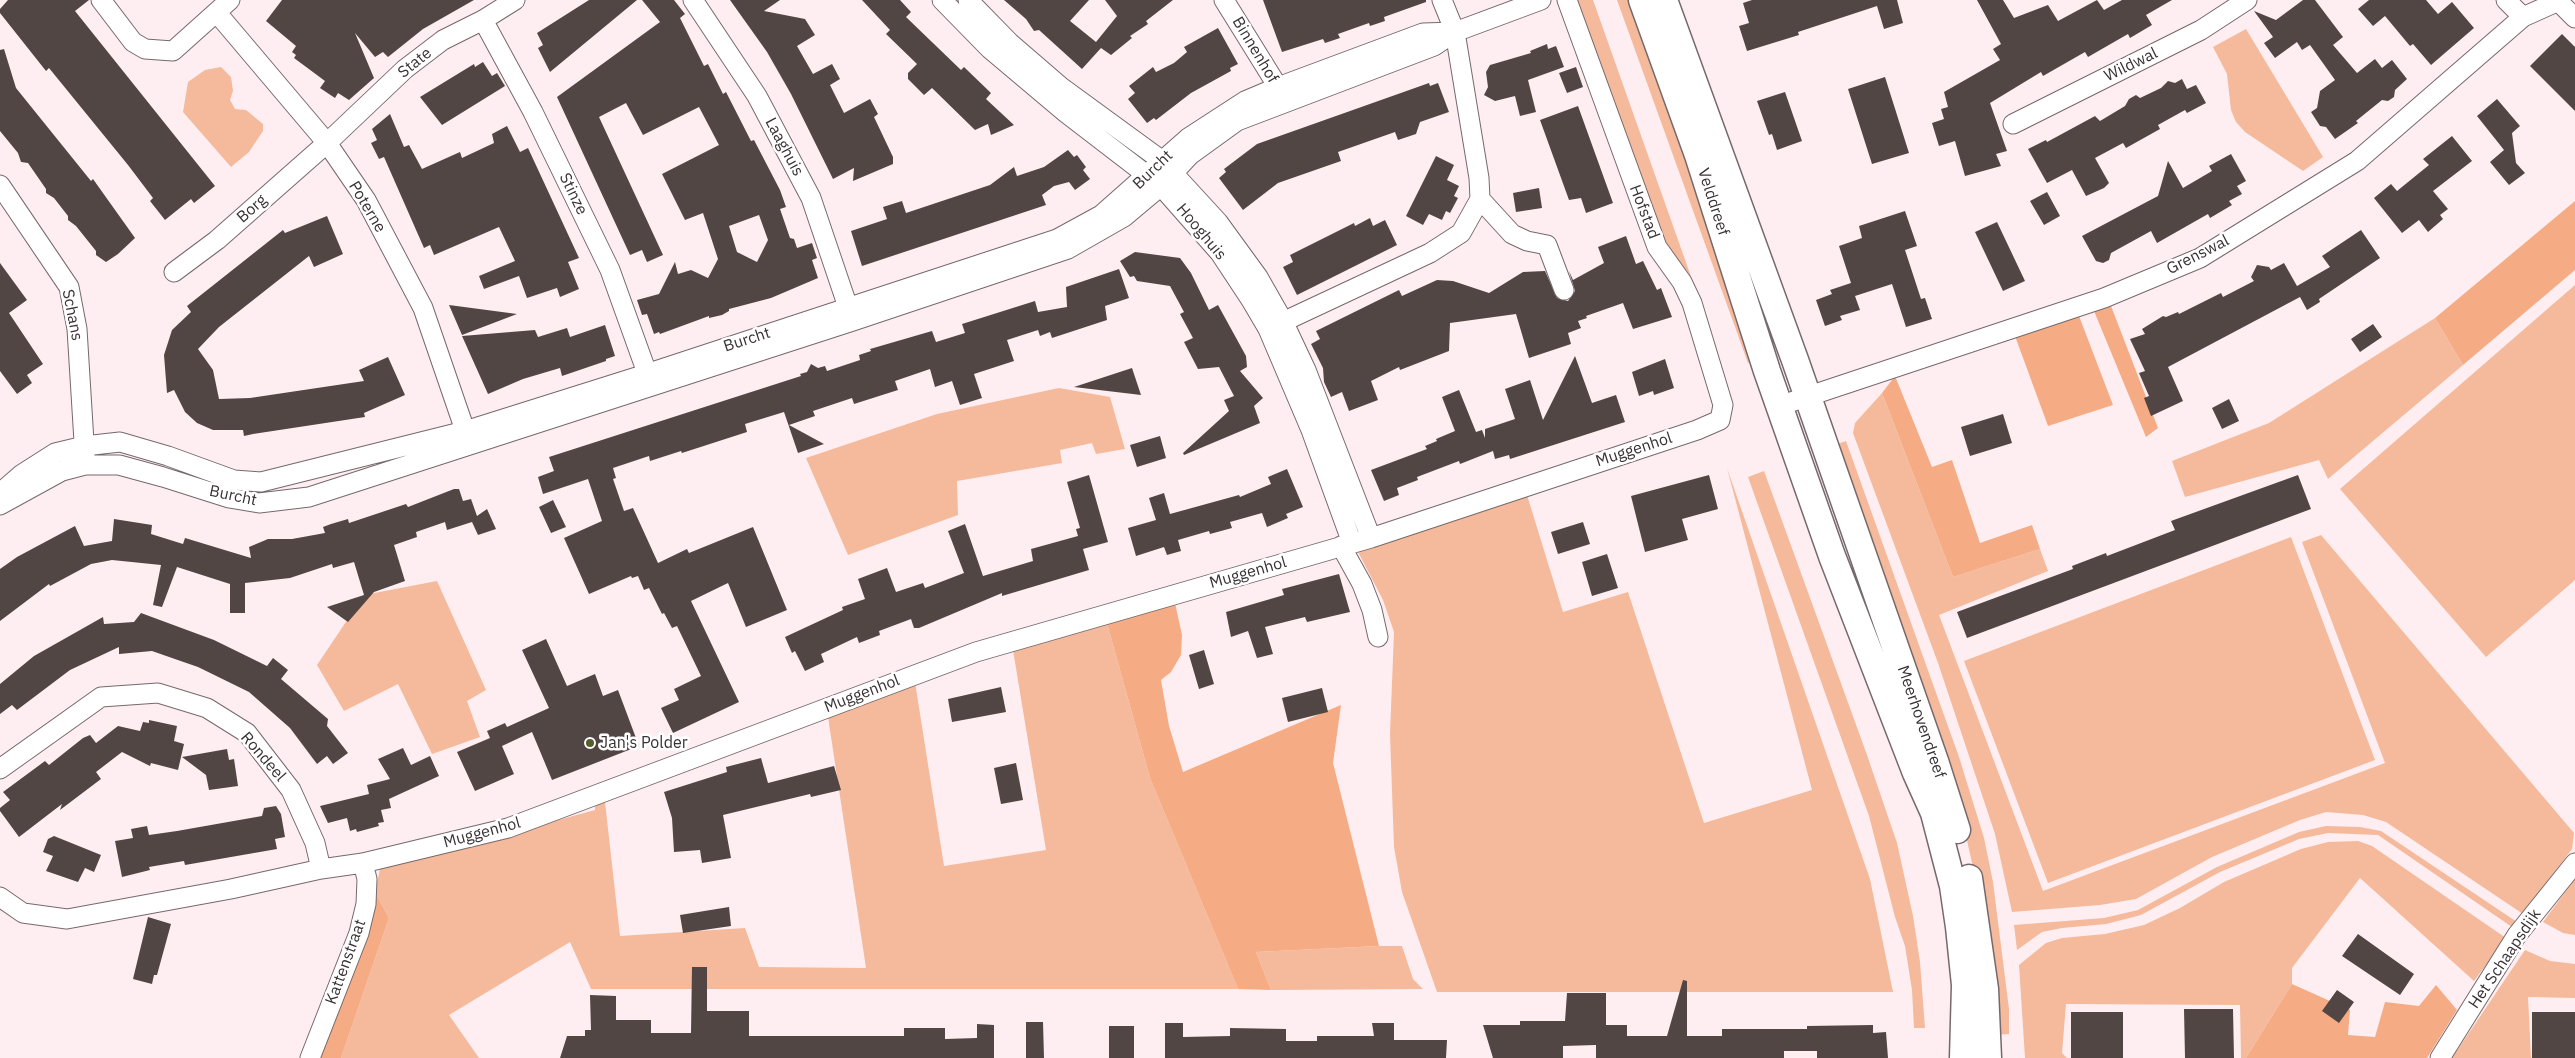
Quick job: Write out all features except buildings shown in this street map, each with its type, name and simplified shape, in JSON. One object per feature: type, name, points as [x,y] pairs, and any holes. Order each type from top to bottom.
[{"type":"main road","name":"Velddreef","points":[[1642,0],[1698,155],[1779,406]]},
{"type":"main road","name":"Velddreef","points":[[1664,0],[1807,396]]},
{"type":"main road","name":"Meerhovendreef","points":[[1807,396],[1932,752],[1963,850],[1978,925],[1985,989],[1988,1058]]},
{"type":"main road","name":"Meerhovendreef","points":[[1779,406],[1832,556],[1916,773],[1934,813],[1953,886],[1959,928],[1965,985],[1963,1058]]},
{"type":"street","points":[[101,0],[133,42],[145,49],[173,51],[223,6]]},
{"type":"street","name":"State","points":[[326,143],[405,69],[443,40],[483,20],[515,0]]},
{"type":"street","name":"Laaghuis","points":[[693,0],[757,96],[811,198],[851,314]]},
{"type":"street","name":"Hooghuis","points":[[942,0],[990,49],[1066,113],[1161,174]]},
{"type":"street","name":"Hooghuis","points":[[968,0],[1010,43],[1161,174],[1220,253],[1252,300],[1276,325],[1306,370],[1371,538]]},
{"type":"street","name":"Binnenhof","points":[[1224,0],[1280,94]]},
{"type":"street","points":[[1276,325],[1430,253],[1461,232],[1480,199],[1479,178],[1455,32],[1442,0]]},
{"type":"street","name":"Burcht","points":[[0,493],[22,474],[55,453],[85,455],[228,498],[260,503],[309,497],[468,438],[851,314],[1057,240],[1101,215],[1161,174],[1214,120],[1245,101],[1280,94],[1423,34],[1455,32],[1541,0]]},
{"type":"street","name":"Hofstad","points":[[1568,0],[1657,247],[1682,282],[1692,303],[1723,405],[1720,420]]},
{"type":"street","name":"Wildwal","points":[[2013,124],[2201,30],[2247,0]]},
{"type":"street","points":[[2506,0],[2523,17]]},
{"type":"street","points":[[2560,1],[2575,18]]},
{"type":"street","name":"Grenswal","points":[[1779,406],[2104,298],[2200,258],[2357,161],[2523,17],[2560,1]]},
{"type":"street","name":"Poterne","points":[[223,6],[326,143],[366,200],[423,308],[468,438]]},
{"type":"street","name":"Stinze","points":[[483,20],[533,112],[610,270],[649,380]]},
{"type":"street","name":"Borg","points":[[174,272],[217,240],[326,143]]},
{"type":"street","name":"Schans","points":[[0,185],[6,208],[69,287],[77,329],[85,455]]},
{"type":"street","points":[[1480,199],[1512,234],[1527,241],[1547,245],[1564,290]]},
{"type":"street","name":"Hooghuis","points":[[1276,325],[1347,545],[1372,610],[1378,637]]},
{"type":"street","name":"Muggenhol","points":[[0,897],[23,913],[67,919],[231,889],[321,868],[363,862],[508,828],[976,652],[1371,538],[1697,430],[1720,420]]},
{"type":"street","name":"Burcht","points":[[0,505],[62,471],[85,455],[120,442],[168,456],[234,480],[261,482],[468,438]]},
{"type":"street","name":"Rondeel","points":[[0,769],[101,697],[158,692],[207,708],[247,733],[291,790],[315,843],[321,868]]},
{"type":"street","name":"Kattenstraat","points":[[310,1058],[359,933],[366,904],[367,879],[363,862]]},
{"type":"street","name":"Het Schaapsdijk","points":[[2440,1058],[2518,936],[2575,862]]},
{"type":"shaded area","points":[[1575,0],[1593,0],[1694,285],[1664,242]]},
{"type":"shaded area","points":[[1617,0],[1637,0],[1758,360],[1748,363]]},
{"type":"shaded area","points":[[2246,29],[2323,157],[2303,171],[2245,132],[2236,122],[2231,110],[2227,74],[2213,47]]},
{"type":"shaded area","points":[[221,67],[231,77],[233,91],[230,100],[235,109],[246,110],[263,124],[263,131],[249,152],[231,167],[183,112],[188,82],[205,70]]},
{"type":"shaded area","points":[[2575,201],[2575,270],[2463,365],[2435,318]]},
{"type":"shaded area","points":[[2575,285],[2575,580],[2486,657],[2340,489]]},
{"type":"shaded area","points":[[2111,306],[2158,428],[2146,437],[2094,311]]},
{"type":"shaded area","points":[[2079,316],[2113,405],[2048,426],[2015,336]]},
{"type":"shaded area","points":[[2435,318],[2463,365],[2328,479],[2319,460],[2185,497],[2172,461],[2269,423]]},
{"type":"shaded area","points":[[1895,376],[1932,467],[1952,460],[1980,543],[2032,525],[2040,549],[1953,577],[1882,393]]},
{"type":"shaded area","points":[[1059,388],[1110,397],[1125,449],[1096,454],[1092,443],[1060,450],[1062,463],[957,481],[958,515],[848,555],[806,458],[937,414]]},
{"type":"shaded area","points":[[1882,393],[1953,577],[2040,549],[2048,571],[1939,615],[2043,891],[2385,763],[2302,542],[2321,535],[2574,833],[2572,849],[2523,914],[2386,822],[2363,815],[2326,812],[2300,820],[2212,857],[2136,899],[2100,905],[2012,912],[1995,834],[1938,663],[1853,433],[1855,423]]},
{"type":"shaded area","points":[[1846,441],[1959,757],[1984,838],[1993,882],[2009,1009],[2009,1034],[1995,1035],[1981,903],[1966,836],[1831,446]]},
{"type":"shaded area","points":[[1727,468],[1870,879],[1893,992],[1437,992],[1402,892],[1394,847],[1390,734],[1394,632],[1383,600],[1357,550],[1527,495],[1563,612],[1628,592],[1704,823],[1812,790]]},
{"type":"shaded area","points":[[1764,471],[1897,843],[1913,916],[1920,962],[1925,1028],[1914,1028],[1912,990],[1905,946],[1895,917],[1869,816],[1748,477]]},
{"type":"shaded area","points":[[2291,537],[2375,760],[2048,883],[1964,661]]},
{"type":"shaded area","points":[[437,581],[486,690],[467,701],[480,737],[432,754],[398,684],[344,711],[317,665],[364,595]]},
{"type":"shaded area","points":[[1175,603],[1182,635],[1181,655],[1171,672],[1161,680],[1169,726],[1183,772],[1341,705],[1333,763],[1379,946],[1256,952],[1271,990],[1238,989],[1150,778],[1107,623]]},
{"type":"shaded area","points":[[1107,623],[1150,778],[1238,989],[591,989],[570,942],[449,1015],[479,1058],[341,1058],[389,918],[375,892],[380,869],[595,810],[595,805],[605,802],[620,936],[745,928],[759,967],[866,968],[828,717],[915,682],[944,866],[1046,850],[1013,650]]},
{"type":"shaded area","points":[[2326,826],[2360,827],[2381,831],[2517,922],[2512,927],[2378,835],[2328,833],[2299,839],[2220,872],[2141,915],[2106,924],[2042,932],[2017,950],[2014,925],[2104,918],[2138,910],[2217,867],[2299,832]]},
{"type":"shaded area","points":[[2358,841],[2372,846],[2506,938],[2474,981],[2360,878],[2292,968],[2292,984],[2246,1058],[2241,1058],[2240,1005],[2066,1004],[2062,1053],[2067,1058],[2025,1058],[2019,965],[2046,943],[2062,938],[2105,934],[2144,925],[2180,908],[2224,882],[2301,849],[2328,842]]},
{"type":"shaded area","points":[[2575,879],[2575,935],[2563,933],[2543,922]]},
{"type":"shaded area","points":[[375,892],[389,918],[341,1058],[319,1058]]},
{"type":"shaded area","points":[[1402,946],[1413,979],[1423,989],[1271,990],[1256,952]]},
{"type":"shaded area","points":[[2525,950],[2550,961],[2575,964],[2575,998],[2528,997],[2531,1058],[2452,1058]]},
{"type":"shaded area","points":[[2292,984],[2350,1010],[2348,1035],[2375,1037],[2385,1002],[2419,1006],[2436,985],[2457,1010],[2427,1058],[2246,1058]]},
{"type":"place","name":"Jan's Polder","points":[[590,743]]}]
